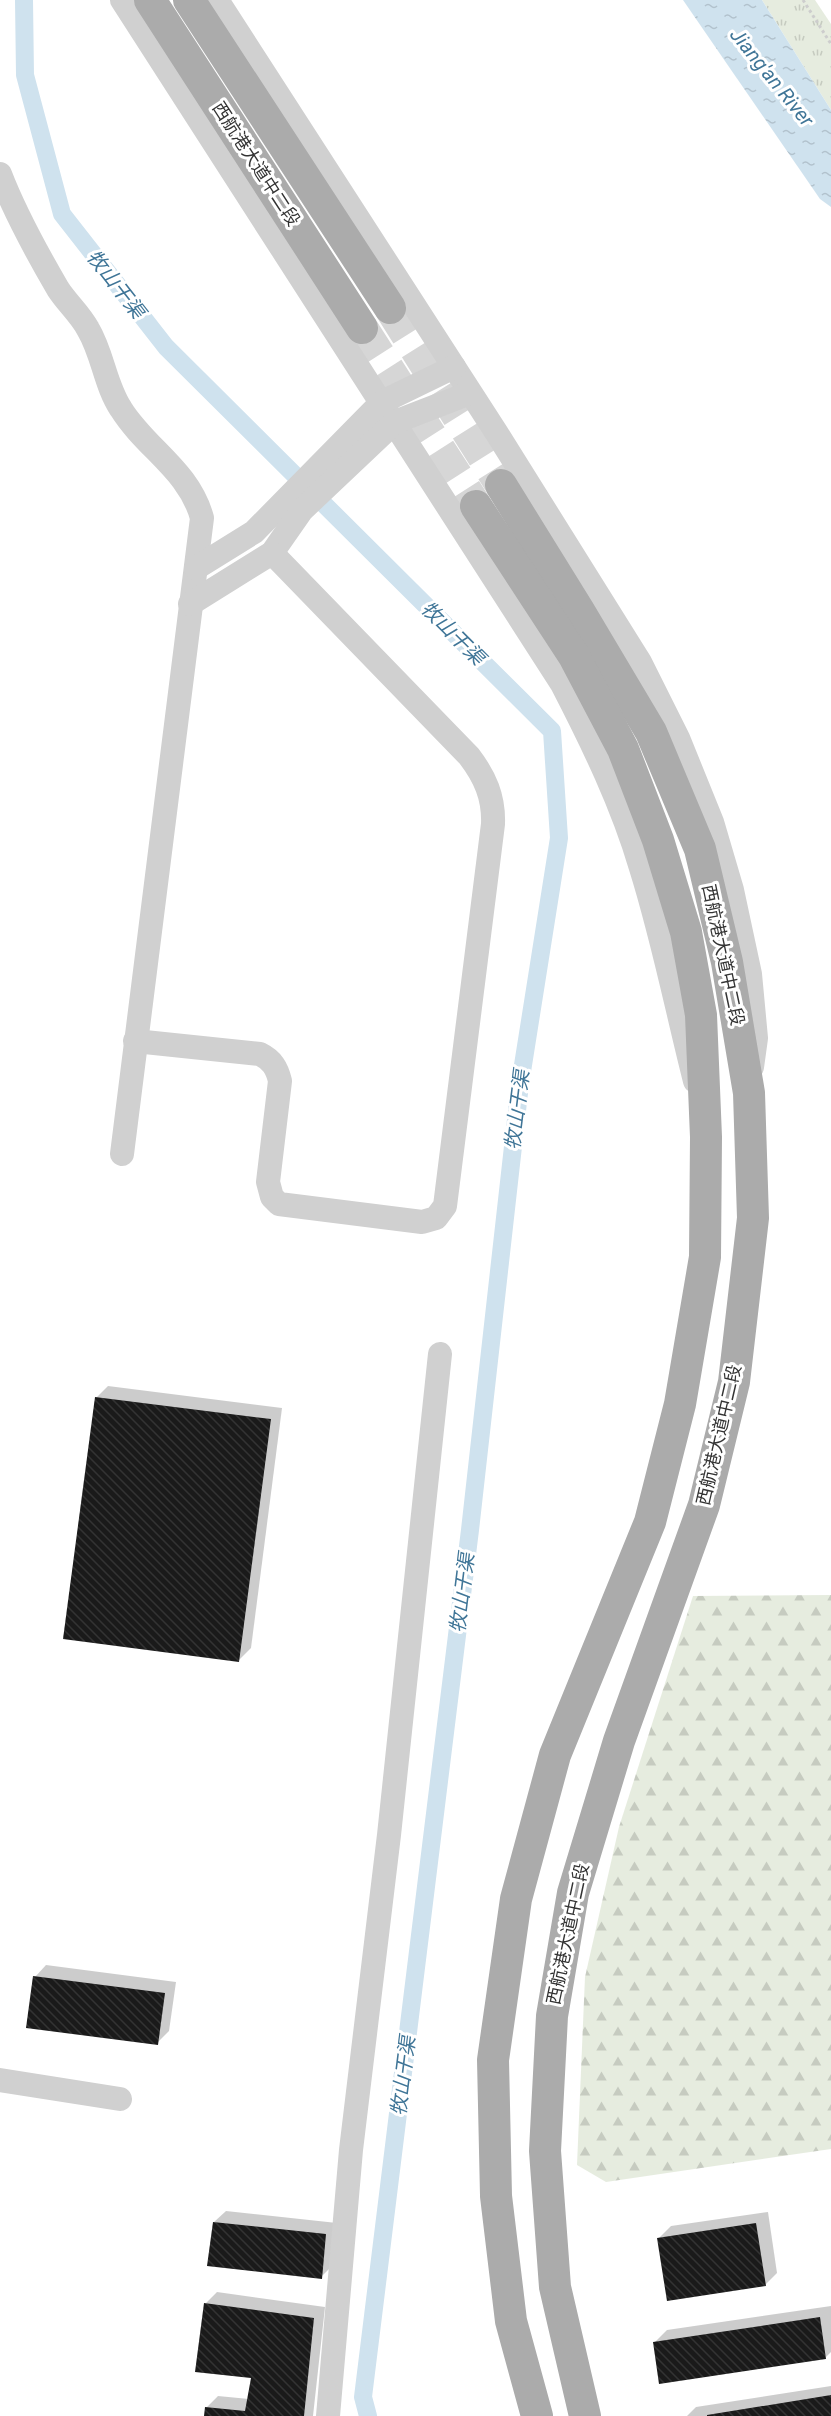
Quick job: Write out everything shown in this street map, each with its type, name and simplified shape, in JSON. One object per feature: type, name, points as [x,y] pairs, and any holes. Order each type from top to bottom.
[{"type":"main road","name":"西航港大道中二段","points":[[150,0],[362,328]]},
{"type":"main road","name":"西航港大道中二段","points":[[189,0],[390,308]]},
{"type":"main road","name":"西航港大道中二段","points":[[501,485],[651,732],[695,838],[728,962],[749,1093],[753,1218],[734,1382],[704,1505],[619,1741],[573,1893],[552,2016],[545,2151],[555,2287],[585,2416]]},
{"type":"main road","name":"西航港大道中二段","points":[[476,506],[574,656],[623,749],[658,840],[686,932],[701,1015],[705,1122],[705,1257],[680,1404],[650,1522],[555,1755],[516,1899],[493,2060],[496,2196],[511,2321],[537,2416]]},
{"type":"street","points":[[122,0],[562,684],[593,744],[619,805],[641,867],[665,953],[675,1004],[705,1122]]},
{"type":"street","points":[[217,0],[454,367],[640,662],[678,738],[712,822],[732,890],[750,974],[756,1038],[749,1093]]},
{"type":"street","points":[[0,174],[7,192],[58,289],[84,321],[93,339],[114,398],[123,412],[189,486],[202,518],[122,1154]]},
{"type":"street","points":[[332,468],[382,402],[454,367]]},
{"type":"street","points":[[196,568],[295,503],[332,468],[395,422],[470,393]]},
{"type":"street","points":[[190,604],[272,553],[295,503]]},
{"type":"street","points":[[135,1041],[260,1054],[268,1058],[278,1071],[280,1081],[268,1182],[272,1197],[279,1204],[422,1222],[436,1218],[445,1206],[494,824],[494,808],[490,792],[484,777],[469,756],[272,553]]},
{"type":"street","points":[[328,2416],[351,2150],[389,1834],[440,1354]]},
{"type":"street","points":[[0,2079],[120,2099]]},
{"type":"path","points":[[803,0],[831,44]]},
{"type":"green space","points":[[762,0],[815,0],[831,24],[831,110]]},
{"type":"green space","points":[[831,1595],[831,2149],[606,2182],[577,2165],[585,1977],[619,1827],[693,1596]]},
{"type":"water","name":"Jiang'an River","points":[[683,0],[762,0],[831,110],[831,207],[820,199]]},
{"type":"building","points":[[95,1397],[271,1419],[239,1662],[63,1639]]},
{"type":"building","points":[[33,1976],[165,1993],[158,2045],[26,2028]]},
{"type":"building","points":[[213,2222],[326,2234],[322,2279],[207,2266]]},
{"type":"building","points":[[756,2223],[766,2286],[667,2301],[657,2238]]},
{"type":"building","points":[[204,2303],[314,2318],[304,2416],[204,2416],[205,2407],[245,2411],[251,2378],[195,2372]]},
{"type":"building","points":[[820,2317],[826,2359],[659,2384],[653,2342]]},
{"type":"building","points":[[831,2395],[831,2416],[707,2416],[707,2415]]},
{"type":"waterway","name":"牧山干渠","points":[[24,0],[25,75],[62,214],[166,347],[552,731],[559,838],[520,1084],[470,1530],[363,2397],[368,2416]]},
{"type":"tunnel","points":[[390,308],[501,485]]},
{"type":"tunnel","points":[[362,328],[476,506]]}]
